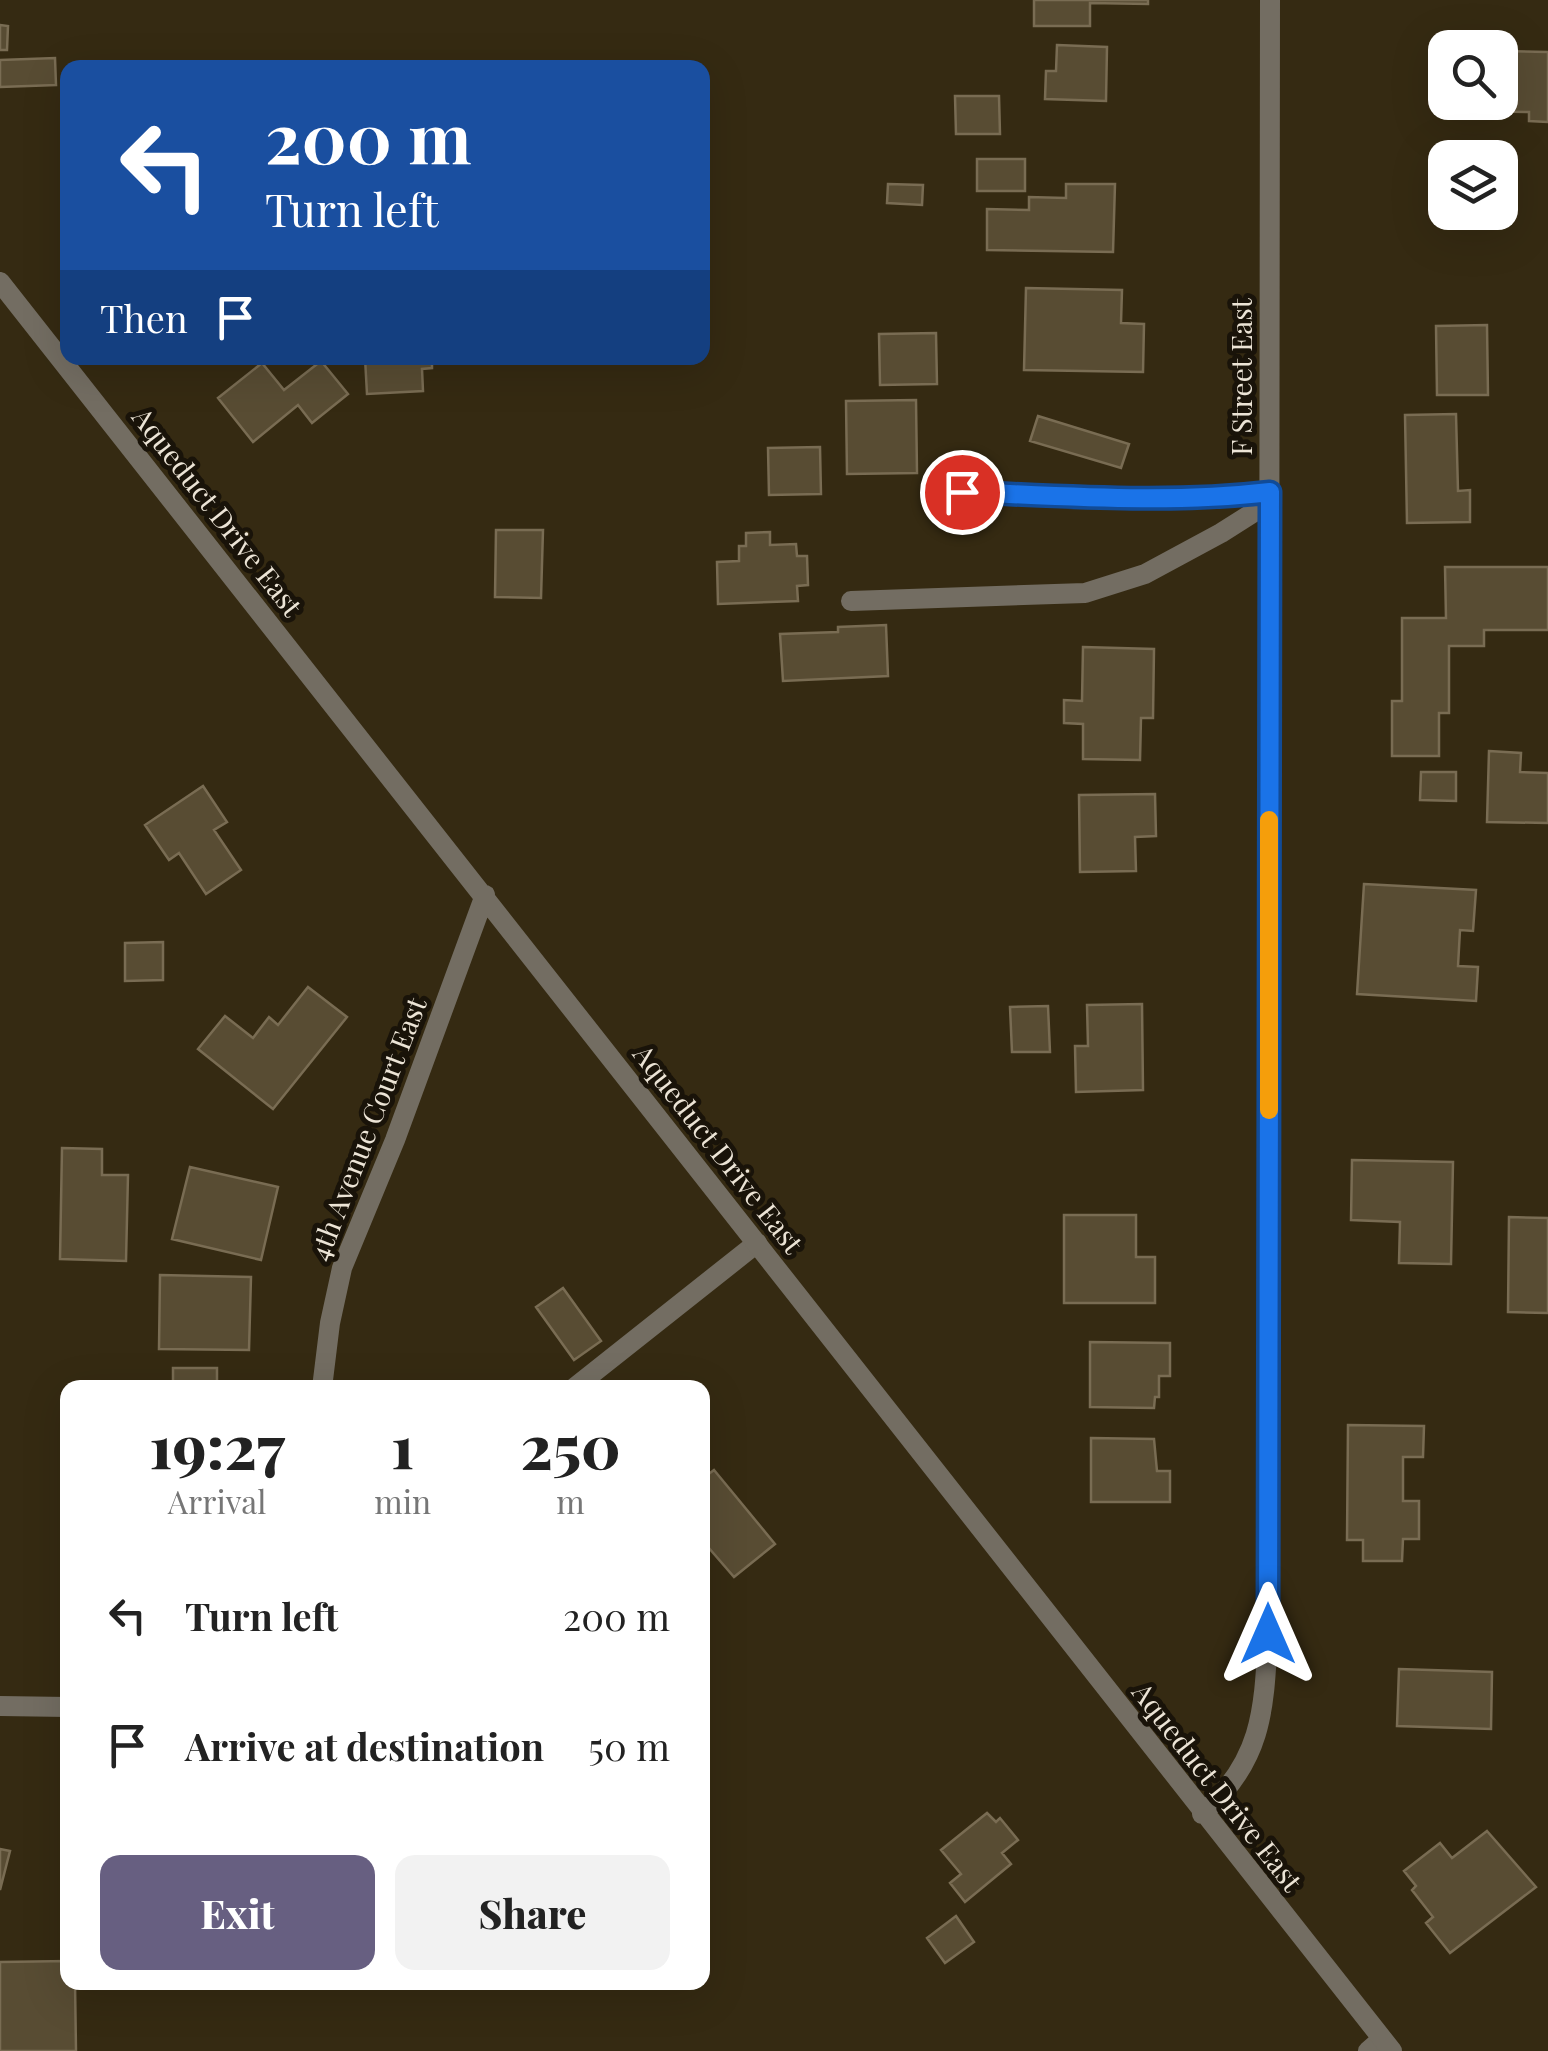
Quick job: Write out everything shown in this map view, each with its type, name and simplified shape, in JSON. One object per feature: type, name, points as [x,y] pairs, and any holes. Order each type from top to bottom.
[{"type":"street","name":"F Street East","points":[[1202,1814],[1225,1794],[1250,1751],[1264,1709],[1265,1690],[1270,0]]},
{"type":"street","name":"Aqueduct Drive East","points":[[0,282],[60,358]]},
{"type":"street","name":"Aqueduct Drive East","points":[[66,365],[485,895],[1381,2047]]},
{"type":"street","points":[[962,492],[1129,499],[1270,497]]},
{"type":"street","points":[[851,601],[1085,593],[1145,574],[1221,533],[1270,497]]},
{"type":"street","name":"4th Avenue Court East","points":[[323,1380],[342,1268],[395,1140],[485,895]]},
{"type":"street","points":[[584,1380],[757,1244]]},
{"type":"street","points":[[0,1706],[60,1707]]},
{"type":"building","points":[[1034,0],[1148,0],[1148,4],[1090,3],[1090,26],[1034,26]]},
{"type":"building","points":[[0,25],[8,26],[7,50],[0,50]]},
{"type":"building","points":[[1057,45],[1107,47],[1106,101],[1045,99],[1046,71],[1056,71]]},
{"type":"building","points":[[1518,51],[1548,52],[1548,122],[1529,121],[1529,112],[1518,112]]},
{"type":"building","points":[[55,58],[56,85],[0,87],[0,60]]},
{"type":"building","points":[[955,96],[999,96],[1000,134],[956,134]]},
{"type":"building","points":[[977,159],[1025,159],[1025,191],[977,191]]},
{"type":"building","points":[[888,184],[923,185],[922,205],[887,203]]},
{"type":"building","points":[[1066,184],[1115,184],[1113,252],[987,250],[987,209],[1029,210],[1029,197],[1066,198]]},
{"type":"building","points":[[1026,288],[1122,290],[1121,323],[1144,324],[1143,372],[1024,370]]},
{"type":"building","points":[[1487,325],[1488,395],[1437,395],[1436,326]]},
{"type":"building","points":[[936,333],[937,384],[880,385],[879,334]]},
{"type":"building","points":[[259,365],[284,390],[316,365],[324,365],[348,394],[312,423],[298,405],[253,442],[218,398]]},
{"type":"building","points":[[365,365],[432,365],[422,369],[423,391],[367,394]]},
{"type":"building","points":[[916,400],[917,473],[847,474],[846,401]]},
{"type":"building","points":[[1456,414],[1458,491],[1470,490],[1470,522],[1407,523],[1405,415]]},
{"type":"building","points":[[1038,416],[1129,444],[1121,468],[1030,441]]},
{"type":"building","points":[[820,447],[821,494],[769,495],[768,448]]},
{"type":"building","points":[[496,530],[543,530],[541,598],[495,597]]},
{"type":"building","points":[[770,532],[770,545],[796,544],[797,556],[807,556],[808,585],[797,586],[798,601],[718,604],[717,562],[739,561],[739,546],[746,546],[746,533]]},
{"type":"building","points":[[1445,567],[1548,567],[1548,630],[1484,630],[1484,646],[1449,646],[1449,713],[1439,713],[1439,756],[1392,756],[1392,701],[1402,701],[1402,618],[1446,618]]},
{"type":"building","points":[[886,625],[888,676],[783,681],[780,634]]},
{"type":"building","points":[[1083,647],[1154,649],[1153,718],[1141,718],[1140,760],[1083,759],[1083,724],[1064,723],[1064,700],[1082,701]]},
{"type":"building","points":[[1489,751],[1521,753],[1520,772],[1548,773],[1548,823],[1487,822]]},
{"type":"building","points":[[1421,772],[1456,772],[1456,801],[1420,800]]},
{"type":"building","points":[[203,786],[227,822],[214,830],[241,870],[206,894],[179,853],[169,860],[145,825]]},
{"type":"building","points":[[1155,794],[1156,836],[1135,837],[1136,871],[1080,872],[1079,795]]},
{"type":"building","points":[[1364,884],[1476,890],[1473,931],[1460,930],[1458,966],[1478,967],[1476,1001],[1357,994]]},
{"type":"building","points":[[163,942],[163,980],[125,981],[125,943]]},
{"type":"building","points":[[308,987],[347,1017],[273,1109],[198,1049],[225,1016],[253,1038],[269,1017],[278,1025]]},
{"type":"building","points":[[1142,1004],[1143,1090],[1076,1092],[1075,1046],[1088,1046],[1087,1005]]},
{"type":"building","points":[[1048,1006],[1050,1052],[1012,1052],[1010,1007]]},
{"type":"building","points":[[62,1148],[102,1149],[102,1175],[128,1175],[126,1261],[60,1259]]},
{"type":"building","points":[[1352,1160],[1453,1162],[1451,1264],[1399,1263],[1400,1222],[1351,1220]]},
{"type":"building","points":[[190,1167],[278,1187],[261,1260],[172,1239]]},
{"type":"building","points":[[1064,1215],[1136,1215],[1136,1257],[1155,1257],[1155,1303],[1064,1303]]},
{"type":"building","points":[[1509,1217],[1548,1218],[1548,1313],[1508,1312]]},
{"type":"building","points":[[160,1275],[251,1277],[249,1350],[159,1349]]},
{"type":"building","points":[[563,1288],[601,1341],[574,1360],[536,1307]]},
{"type":"building","points":[[1090,1342],[1170,1343],[1170,1376],[1159,1376],[1159,1397],[1155,1397],[1154,1408],[1090,1407]]},
{"type":"building","points":[[173,1368],[217,1368],[217,1380],[173,1380]]},
{"type":"building","points":[[1348,1425],[1424,1426],[1423,1457],[1403,1457],[1403,1501],[1419,1501],[1419,1539],[1403,1539],[1402,1561],[1363,1561],[1363,1540],[1347,1540]]},
{"type":"building","points":[[1091,1438],[1154,1439],[1157,1471],[1170,1471],[1170,1502],[1091,1502]]},
{"type":"building","points":[[714,1470],[775,1544],[734,1577],[710,1549],[710,1473]]},
{"type":"building","points":[[1399,1669],[1492,1672],[1491,1729],[1397,1726]]},
{"type":"building","points":[[987,1813],[996,1822],[1000,1818],[1018,1840],[1002,1853],[1011,1864],[965,1902],[950,1883],[961,1874],[941,1850]]},
{"type":"building","points":[[1487,1831],[1536,1887],[1450,1953],[1426,1923],[1433,1917],[1412,1890],[1416,1886],[1404,1871],[1440,1843],[1452,1858]]},
{"type":"building","points":[[0,1849],[10,1851],[0,1890]]},
{"type":"building","points":[[956,1916],[974,1942],[945,1963],[927,1938]]},
{"type":"building","points":[[60,1961],[60,1990],[75,1990],[76,2051],[0,2051],[0,1962]]},
{"type":"slow traffic","points":[[1269,820],[1269,1110]]},
{"type":"route","points":[[962,492],[1209,499],[1270,492],[1268,1634]]}]
